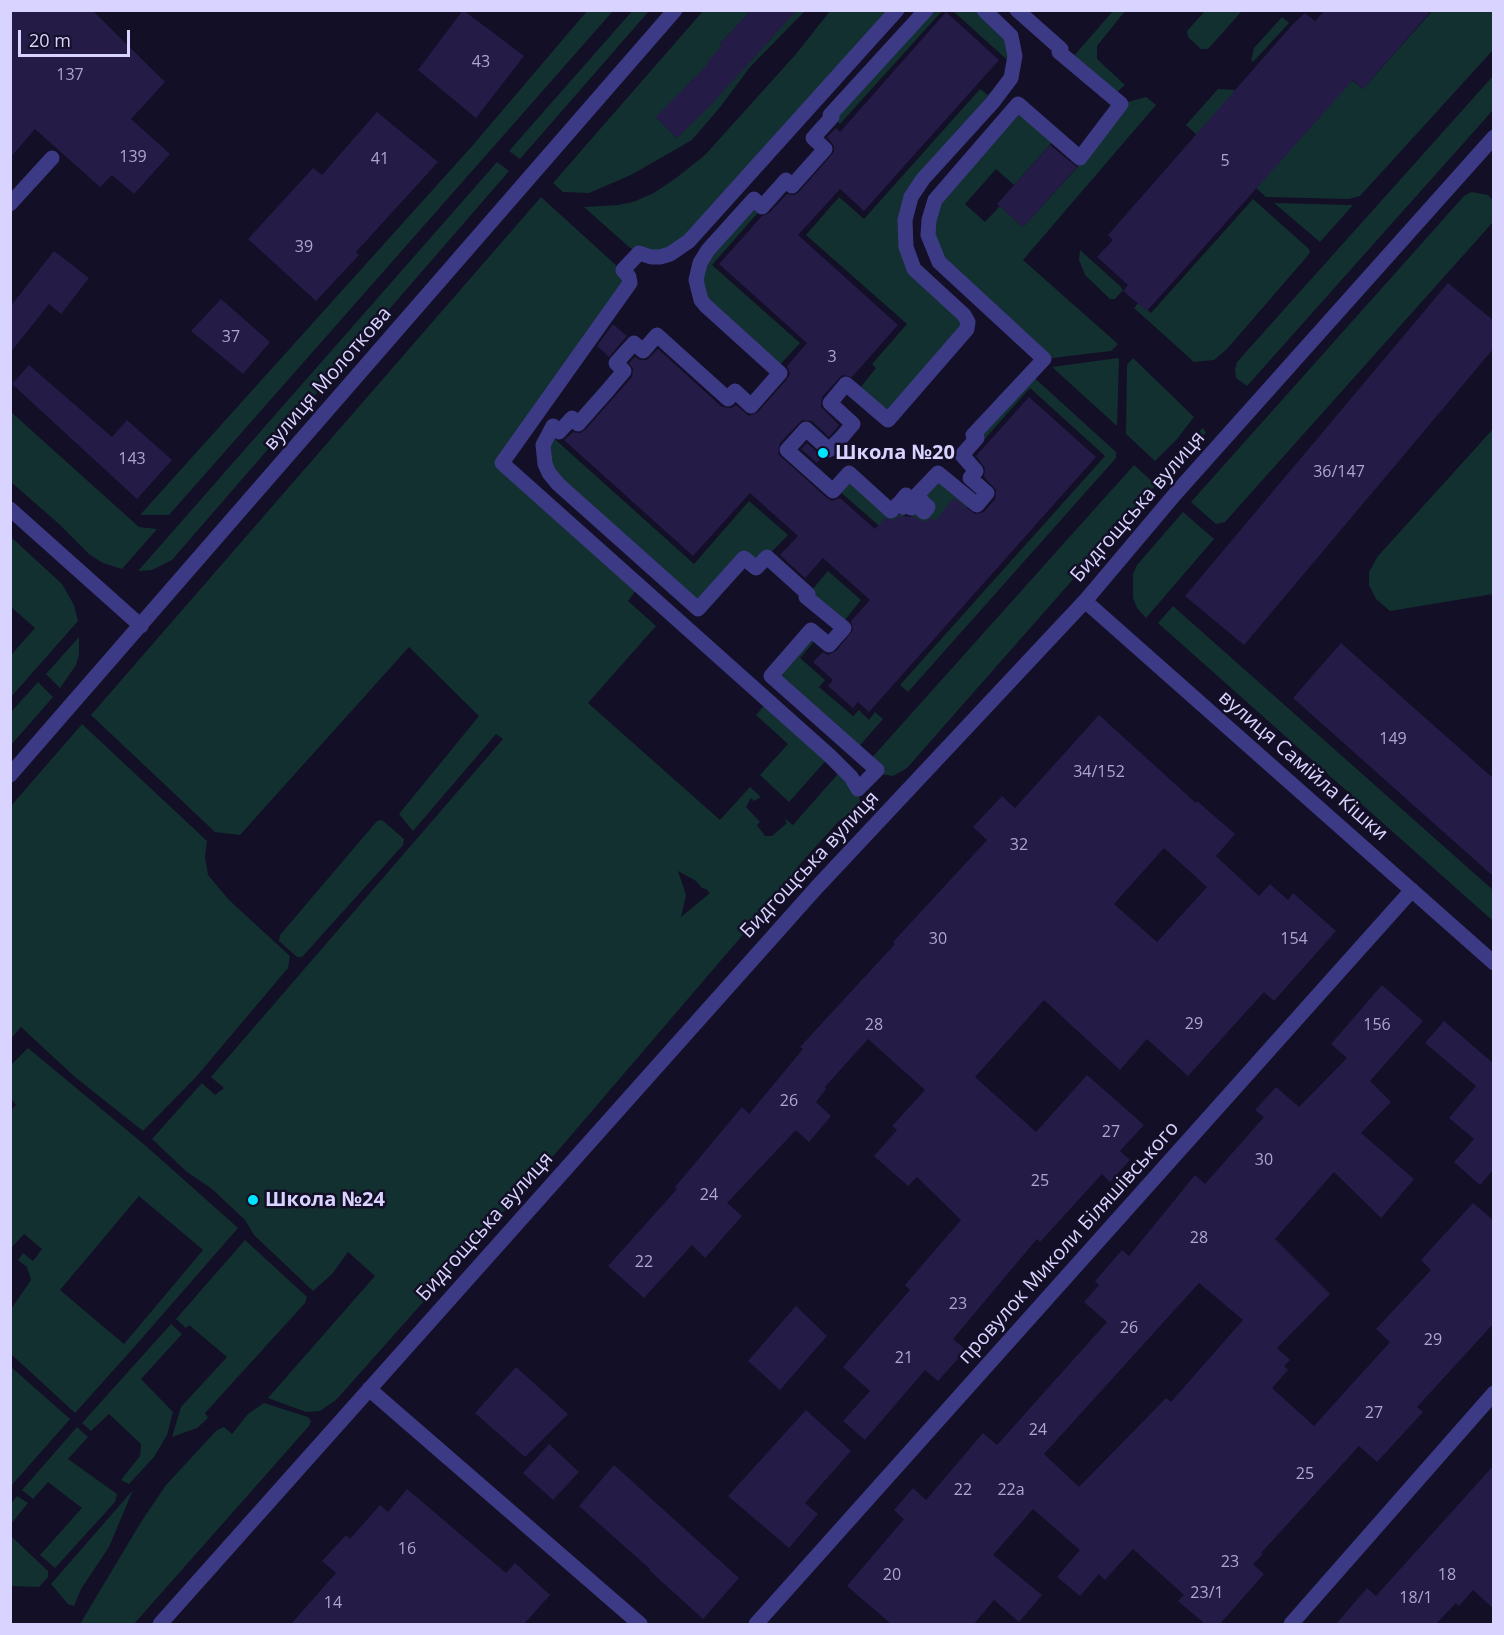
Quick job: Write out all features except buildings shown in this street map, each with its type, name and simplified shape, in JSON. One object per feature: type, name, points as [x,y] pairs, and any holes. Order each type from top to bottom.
[{"type":"street","name":"вулиця Молоткова","points":[[10,775],[675,10]]},
{"type":"street","points":[[897,10],[689,241],[670,254],[660,257],[639,253],[623,270],[629,277],[630,283],[502,464],[830,756],[851,777],[858,789],[877,770],[771,676],[811,630],[829,645],[844,628],[806,597],[808,594],[767,557],[756,568],[744,558],[698,609],[558,484],[545,464],[543,445],[553,426],[559,432],[572,418],[578,424],[624,371],[616,363],[634,343],[643,351],[657,335],[728,399],[735,391],[751,406],[780,373],[706,306],[697,290],[696,272],[708,250],[754,199],[762,207],[786,180],[792,186],[825,149],[813,138],[832,117],[830,115],[926,10]]},
{"type":"street","points":[[984,10],[1011,36],[1015,56],[1011,78],[993,102],[923,179],[911,197],[905,220],[906,247],[914,268],[964,315],[968,322],[967,329],[888,420],[846,384],[830,403],[853,424],[842,437],[830,450],[806,429],[787,450],[833,491],[849,473],[891,511],[898,504],[903,507],[905,505],[901,501],[906,495],[912,501],[908,506],[911,508],[914,503],[924,512],[928,507],[916,496],[938,473],[977,506],[987,494],[970,478],[976,471],[962,455],[976,438],[973,435],[1044,359],[939,262],[928,236],[929,220],[935,200],[1018,104],[1080,158],[1120,104],[1059,52],[1061,49],[1017,10]]},
{"type":"street","name":"Бидгощська вулиця","points":[[160,1624],[809,896],[1085,601],[1176,493],[1494,137]]},
{"type":"street","points":[[10,204],[52,159]]},
{"type":"street","points":[[10,509],[141,626]]},
{"type":"street","name":"вулиця Самійла Кішки","points":[[1085,601],[1494,963]]},
{"type":"street","name":"провулок Миколи Біляшівського","points":[[756,1624],[1412,890]]},
{"type":"street","points":[[369,1389],[640,1624]]},
{"type":"street","points":[[1291,1624],[1494,1393]]},
{"type":"green space","points":[[633,10],[649,11],[520,159],[509,151]]},
{"type":"green space","points":[[587,11],[613,11],[169,515],[140,515],[473,145]]},
{"type":"green space","points":[[703,11],[750,11],[747,14],[773,36],[795,11],[805,11],[750,67],[692,140],[631,175],[589,193],[563,192],[553,183]],"holes":[[[747,15],[772,38],[758,52],[734,29]],[[732,31],[757,54],[744,68],[720,44]],[[721,47],[743,68],[708,62]],[[695,77],[716,98],[683,90]],[[656,117],[690,124],[677,138]]]},
{"type":"green space","points":[[830,11],[897,11],[681,247],[639,253],[629,247],[584,207],[633,202],[654,193],[705,155],[796,54]]},
{"type":"green space","points":[[926,11],[942,11],[840,124],[830,115]]},
{"type":"green space","points":[[953,11],[984,11],[1007,31],[1014,66]]},
{"type":"green space","points":[[1113,11],[1125,11],[1097,46],[1097,59],[1125,85],[1116,93],[1072,58]]},
{"type":"green space","points":[[1205,11],[1242,11],[1208,49],[1201,49],[1188,37],[1187,31]]},
{"type":"green space","points":[[1432,11],[1493,11],[1493,50],[1360,196],[1349,199],[1266,197],[1256,188],[1352,80],[1363,89]]},
{"type":"green space","points":[[1282,17],[1289,23],[1253,62],[1251,60],[1254,48]]},
{"type":"green space","points":[[1008,73],[911,197],[909,258],[967,319],[888,420],[856,393],[876,368],[872,364],[907,324],[806,235],[839,197],[864,219],[980,89],[988,95]]},
{"type":"green space","points":[[1493,76],[1493,110],[1247,386],[1236,378],[1237,362]]},
{"type":"green space","points":[[1218,89],[1237,90],[1197,135],[1186,125]]},
{"type":"green space","points":[[1146,97],[1156,105],[1023,260],[1118,344],[1111,351],[1044,359],[945,269],[929,220],[1018,104],[1056,138],[1014,185],[996,169],[965,204],[985,222],[1000,206],[1023,227],[1083,161],[1121,104]]},
{"type":"green space","points":[[497,162],[509,171],[172,560],[152,570],[138,571]]},
{"type":"green space","points":[[1471,192],[1488,195],[1493,201],[1493,222],[1225,522],[1216,524],[1191,502],[1464,196]]},
{"type":"green space","points":[[541,197],[629,277],[502,463],[639,586],[628,601],[656,626],[588,703],[720,820],[750,787],[761,797],[754,801],[751,798],[746,807],[760,822],[757,825],[765,836],[772,836],[787,823],[784,818],[793,825],[843,768],[858,786],[860,802],[856,809],[839,821],[799,865],[794,875],[562,1146],[336,1400],[320,1411],[306,1412],[268,1398],[375,1276],[348,1252],[332,1274],[313,1291],[254,1235],[245,1220],[212,1189],[187,1172],[152,1139],[202,1083],[215,1095],[224,1088],[211,1077],[503,739],[496,734],[413,831],[399,814],[479,716],[409,647],[240,835],[215,832],[91,715]],"holes":[[[678,871],[696,881],[710,893],[681,917],[686,895]]]},
{"type":"green space","points":[[754,199],[763,207],[712,265],[800,343],[776,369],[706,306],[700,263]]},
{"type":"green space","points":[[1253,199],[1309,249],[1310,253],[1227,349],[1214,360],[1194,362],[1134,308],[1139,302],[1151,313]]},
{"type":"green space","points":[[1274,203],[1353,205],[1320,242]]},
{"type":"green space","points":[[1080,250],[1123,290],[1115,299],[1110,299],[1085,275],[1079,260]]},
{"type":"green space","points":[[1133,358],[1194,417],[1177,439],[1155,461],[1126,434],[1127,365]]},
{"type":"green space","points":[[1119,359],[1117,426],[1052,367]]},
{"type":"green space","points":[[1029,373],[1116,452],[1116,458],[908,692],[900,685],[1105,456],[1030,388],[981,443],[973,435]]},
{"type":"green space","points":[[11,412],[139,527],[157,529],[122,569],[103,563],[89,554],[11,482]]},
{"type":"green space","points":[[1203,428],[1206,433],[1170,471],[1168,467],[1172,459]]},
{"type":"green space","points":[[1493,429],[1493,594],[1390,611],[1376,599],[1369,585],[1369,572],[1378,556]]},
{"type":"green space","points":[[548,433],[694,564],[749,501],[788,535],[756,568],[744,559],[698,609],[558,484],[543,445]]},
{"type":"green space","points":[[1134,465],[1156,485],[907,768],[893,776],[881,774],[868,762]]},
{"type":"green space","points":[[849,473],[899,515],[903,511],[906,514],[902,518],[907,522],[913,517],[909,513],[916,496],[938,473],[972,502],[920,562],[836,488]]},
{"type":"green space","points":[[1183,512],[1214,539],[1146,618],[1137,608],[1133,598],[1133,574],[1137,565]]},
{"type":"green space","points":[[11,537],[62,584],[74,605],[78,621],[11,697],[11,655],[35,628],[11,607]]},
{"type":"green space","points":[[828,571],[861,600],[841,625],[806,597]]},
{"type":"green space","points":[[1173,606],[1493,890],[1493,921],[1158,623]]},
{"type":"green space","points":[[811,630],[818,637],[800,658],[825,680],[819,687],[853,716],[859,710],[869,720],[875,712],[883,719],[855,751],[771,676]]},
{"type":"green space","points":[[79,637],[79,655],[76,665],[60,688],[46,674]]},
{"type":"green space","points":[[38,682],[53,697],[11,745],[11,712]]},
{"type":"green space","points":[[768,701],[830,756],[789,802],[760,775],[788,744],[756,715]]},
{"type":"green space","points":[[82,724],[207,841],[205,857],[208,875],[229,900],[290,956],[288,968],[196,1077],[143,1131],[75,1077],[21,1027],[11,1039],[11,806]]},
{"type":"green space","points":[[382,820],[404,839],[403,845],[302,957],[297,957],[279,941],[280,935],[377,821]]},
{"type":"green space","points":[[28,1048],[146,1146],[238,1228],[75,1413],[11,1354],[11,1309],[31,1280],[27,1267],[18,1260],[23,1253],[33,1261],[42,1249],[24,1234],[12,1247],[11,1245],[10,1111],[16,1105],[11,1099],[11,1065]],"holes":[[[139,1196],[203,1250],[124,1344],[60,1290]]]},
{"type":"green space","points":[[245,1240],[307,1297],[305,1303],[205,1413],[208,1418],[197,1428],[172,1437],[181,1407],[227,1357],[189,1325],[186,1328],[176,1319]]},
{"type":"green space","points":[[171,1324],[182,1334],[141,1379],[173,1412],[167,1435],[154,1457],[129,1484],[121,1480],[140,1456],[141,1444],[109,1414],[91,1431],[82,1423]]},
{"type":"green space","points":[[11,1367],[70,1419],[11,1486]]},
{"type":"green space","points":[[264,1403],[308,1417],[311,1421],[309,1426],[134,1624],[80,1624],[166,1485],[217,1430],[224,1427],[232,1434],[248,1414]]},
{"type":"green space","points":[[77,1427],[88,1437],[68,1459],[117,1494],[115,1502],[55,1568],[40,1555],[82,1508],[48,1482],[33,1499],[22,1490]]},
{"type":"green space","points":[[133,1490],[109,1547],[81,1589],[74,1606],[68,1604],[51,1584]]},
{"type":"green space","points":[[17,1496],[28,1503],[11,1524],[11,1503]]},
{"type":"green space","points":[[11,1536],[48,1571],[48,1577],[39,1587],[11,1586]]},
{"type":"place","name":"Школа №20","points":[[823,453]]},
{"type":"place","name":"Школа №24","points":[[253,1200]]}]
